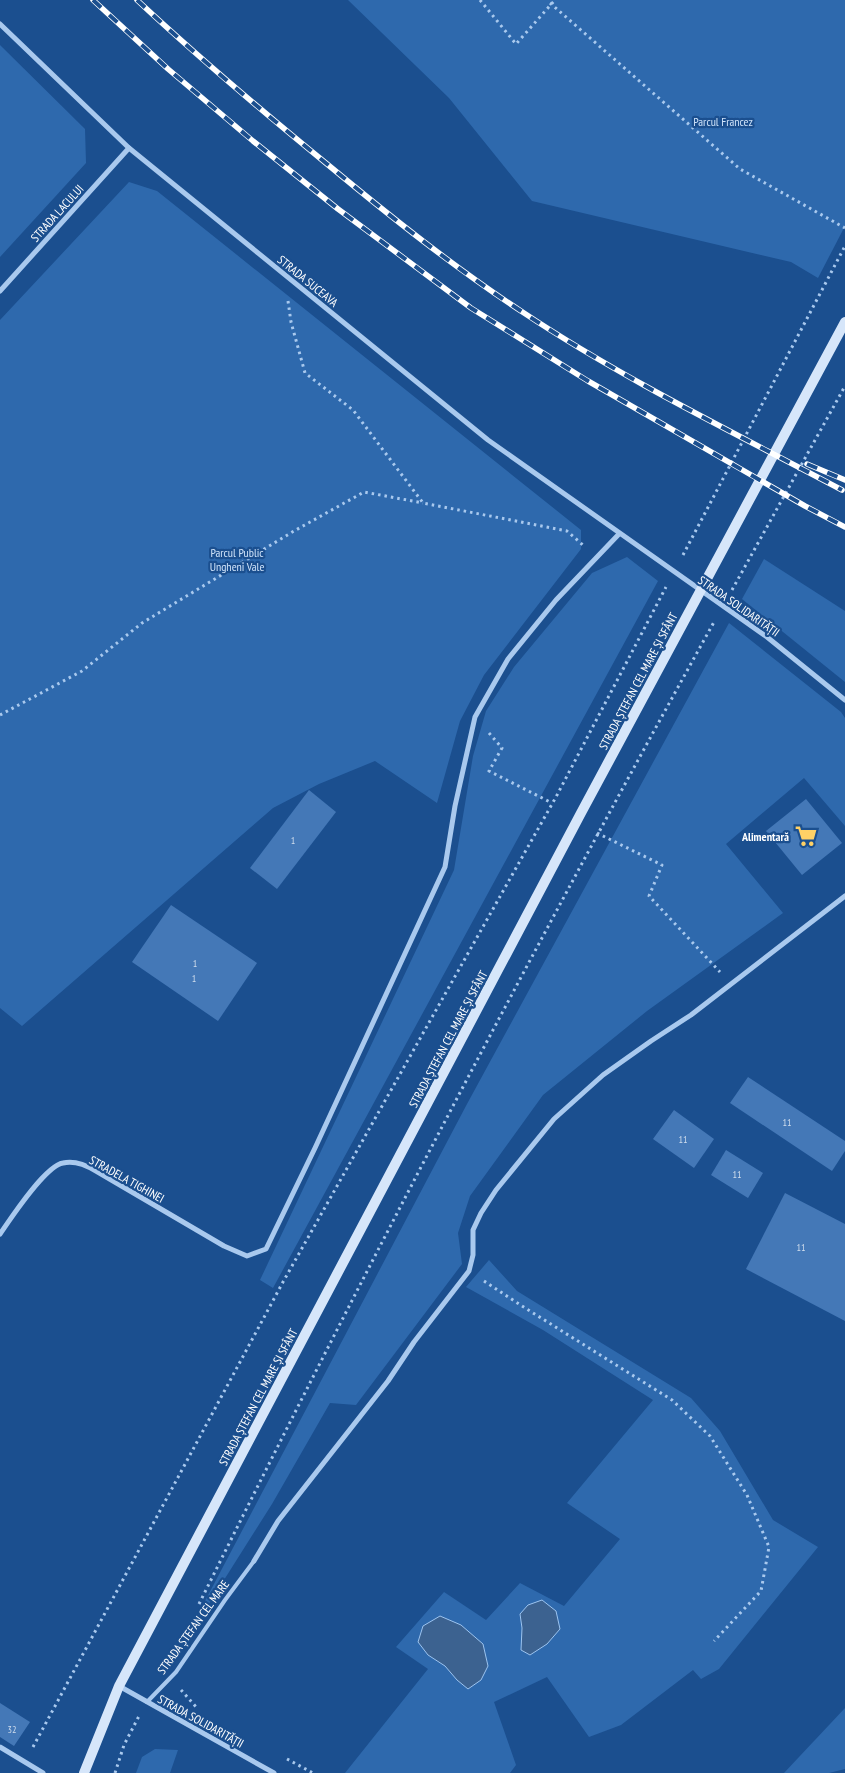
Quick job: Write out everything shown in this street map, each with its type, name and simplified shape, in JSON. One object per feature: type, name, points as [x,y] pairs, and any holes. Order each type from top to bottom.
[{"type":"main road","name":"STRADA ȘTEFAN CEL MARE ȘI SFÂNT","points":[[84,1773],[119,1686],[581,813],[845,322]]},
{"type":"street","name":"STRADA SUCEAVA","points":[[0,24],[129,148],[488,440],[619,534]]},
{"type":"street","name":"STRADA LACULUI","points":[[0,290],[129,148]]},
{"type":"street","points":[[597,557],[619,534]]},
{"type":"street","name":"STRADA SOLIDARITĂȚII","points":[[619,534],[767,637],[845,700]]},
{"type":"street","name":"STRADELA TIGHINEI","points":[[0,1234],[46,1174],[61,1163],[76,1162],[96,1171],[224,1246],[247,1256],[266,1249],[315,1148],[445,867],[455,806],[475,717],[508,659],[556,600],[597,557]]},
{"type":"street","points":[[254,1561],[278,1521],[388,1381],[414,1342],[469,1271],[473,1255],[473,1230],[481,1213],[496,1190],[554,1119],[603,1075],[650,1040],[691,1015],[845,896]]},
{"type":"street","name":"STRADA SOLIDARITĂȚII","points":[[119,1686],[274,1773]]},
{"type":"street","points":[[0,1747],[43,1773]]},
{"type":"lane","name":"STRADA ȘTEFAN CEL MARE","points":[[146,1702],[184,1662],[225,1600],[254,1561]]},
{"type":"path","points":[[480,0],[516,44],[554,0]]},
{"type":"path","points":[[550,3],[740,169],[845,228]]},
{"type":"path","points":[[680,561],[845,246]]},
{"type":"path","points":[[285,275],[291,322],[305,373],[353,410],[423,503]]},
{"type":"path","points":[[0,715],[82,670],[142,623],[294,530],[364,492],[567,531],[597,557]]},
{"type":"path","points":[[24,1762],[278,1291],[556,797],[670,578]]},
{"type":"path","points":[[502,748],[489,772],[552,803]]},
{"type":"path","points":[[198,1605],[300,1401],[601,826]]},
{"type":"path","points":[[597,833],[662,865],[649,896],[720,972]]},
{"type":"path","points":[[469,1271],[672,1400],[710,1436],[747,1495],[769,1547],[761,1591],[714,1642]]},
{"type":"path","points":[[172,1676],[183,1693],[201,1712]]},
{"type":"path","points":[[116,1773],[124,1745],[146,1702]]},
{"type":"path","points":[[279,1754],[313,1773]]},
{"type":"green space","name":"Parcul Francez","points":[[348,0],[845,0],[845,226],[818,278],[791,262],[532,201],[449,98]]},
{"type":"green space","points":[[0,45],[85,129],[86,163],[0,257]]},
{"type":"green space","name":"Parcul Public Ungheni Vale","points":[[129,182],[157,191],[581,530],[581,549],[484,675],[460,721],[437,803],[375,761],[319,784],[273,808],[22,1026],[0,1008],[0,320]]},
{"type":"green space","points":[[627,557],[658,581],[273,1288],[260,1280],[454,870],[473,756],[486,711],[514,667],[592,573]]},
{"type":"green space","points":[[764,559],[845,611],[845,682],[742,599]]},
{"type":"green space","points":[[729,623],[841,712],[845,718],[845,826],[804,778],[726,844],[783,913],[647,1011],[543,1095],[470,1196],[458,1233],[462,1264],[356,1405],[330,1403],[272,1504],[176,1656],[467,1104]]},
{"type":"green space","points":[[489,1260],[517,1291],[691,1398],[720,1431],[773,1520],[818,1547],[719,1669],[701,1679],[693,1670],[621,1725],[589,1737],[547,1677],[494,1702],[516,1765],[510,1773],[345,1773],[428,1669],[396,1647],[444,1592],[486,1620],[520,1583],[564,1606],[620,1539],[567,1503],[653,1400],[543,1330],[466,1287]]},
{"type":"green space","points":[[845,1708],[845,1769],[829,1773],[784,1773]]},
{"type":"green space","points":[[155,1749],[178,1750],[170,1773],[136,1773],[142,1757]]},
{"type":"shaded area","points":[[542,1600],[556,1611],[560,1629],[547,1644],[530,1655],[521,1650],[522,1628],[520,1614],[528,1605]]},
{"type":"shaded area","points":[[440,1616],[461,1625],[483,1644],[488,1666],[481,1680],[468,1689],[445,1666],[428,1655],[418,1642],[423,1626]]},
{"type":"building","points":[[309,790],[336,812],[277,889],[250,868]]},
{"type":"building","points":[[806,799],[842,843],[802,875],[766,831]]},
{"type":"building","points":[[171,905],[257,963],[218,1021],[132,962]]},
{"type":"building","points":[[748,1077],[845,1141],[845,1151],[832,1171],[730,1103]]},
{"type":"building","points":[[674,1110],[714,1139],[694,1168],[653,1139]]},
{"type":"building","points":[[726,1150],[763,1173],[748,1198],[711,1175]]},
{"type":"building","points":[[785,1193],[845,1224],[845,1321],[746,1269]]},
{"type":"building","points":[[0,1703],[30,1722],[14,1746],[0,1737]]},
{"type":"railway","points":[[93,0],[168,69],[253,141],[338,209],[471,308],[588,381],[845,527]]},
{"type":"railway","points":[[137,0],[230,84],[351,184],[424,242],[498,296],[601,361],[721,427],[842,490]]},
{"type":"railway","points":[[807,464],[845,480]]},
{"type":"place","name":"Alimentară","points":[[806,836]]}]
